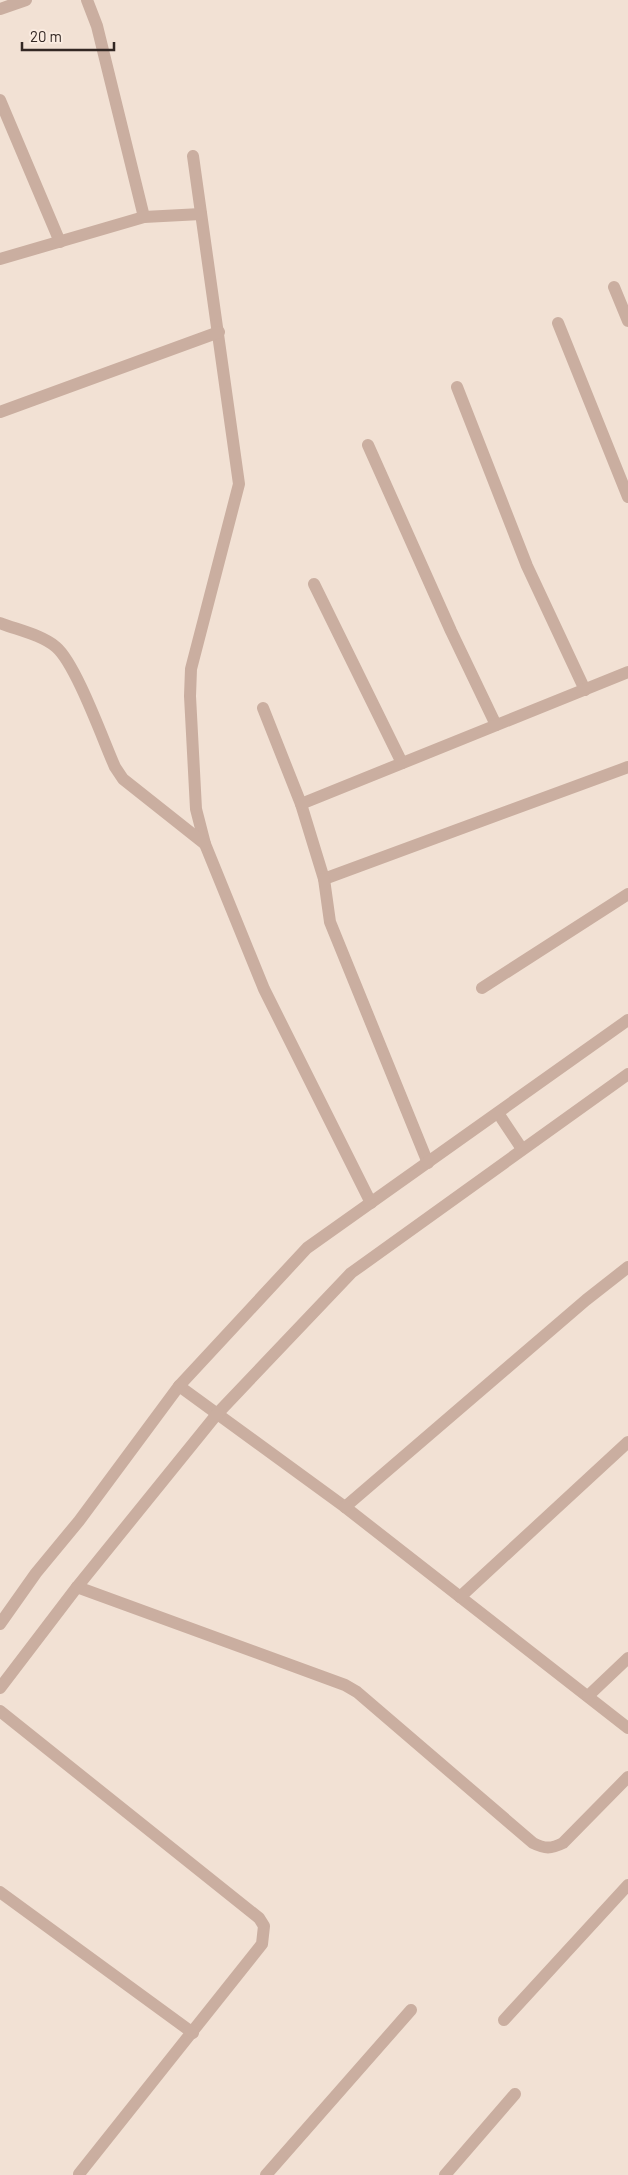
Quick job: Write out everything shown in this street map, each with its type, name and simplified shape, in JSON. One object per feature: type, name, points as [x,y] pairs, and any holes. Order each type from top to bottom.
[{"type":"street","points":[[0,9],[26,0]]},
{"type":"street","points":[[87,0],[97,26],[144,217]]},
{"type":"street","points":[[0,100],[60,242]]},
{"type":"street","points":[[193,156],[240,484],[191,669],[190,696],[196,809],[205,844],[268,997],[371,1203]]},
{"type":"street","points":[[0,259],[144,217],[201,214]]},
{"type":"street","points":[[614,287],[628,321]]},
{"type":"street","points":[[558,323],[628,497]]},
{"type":"street","points":[[0,412],[219,332]]},
{"type":"street","points":[[457,387],[528,566],[585,690]]},
{"type":"street","points":[[368,445],[451,631],[496,725]]},
{"type":"street","points":[[314,584],[402,763]]},
{"type":"street","points":[[0,623],[43,639],[56,647],[71,667],[115,767],[124,780],[205,844]]},
{"type":"street","points":[[301,804],[628,672]]},
{"type":"street","points":[[263,708],[301,804],[324,879],[330,922],[428,1162]]},
{"type":"street","points":[[324,879],[628,767]]},
{"type":"street","points":[[482,988],[628,894]]},
{"type":"street","points":[[0,1624],[36,1573],[79,1521],[179,1386],[308,1248],[628,1020]]},
{"type":"street","points":[[0,1688],[77,1587],[217,1414],[351,1273],[628,1074]]},
{"type":"street","points":[[498,1113],[522,1149]]},
{"type":"street","points":[[346,1508],[586,1300],[628,1267]]},
{"type":"street","points":[[179,1386],[346,1508],[628,1728]]},
{"type":"street","points":[[460,1597],[628,1442]]},
{"type":"street","points":[[77,1587],[345,1685],[357,1692],[533,1843],[544,1849],[553,1848],[563,1843],[628,1777]]},
{"type":"street","points":[[588,1696],[628,1658]]},
{"type":"street","points":[[0,1711],[259,1918],[264,1931],[262,1944],[79,2174]]},
{"type":"street","points":[[504,2020],[628,1885]]},
{"type":"street","points":[[0,1892],[193,2033]]},
{"type":"street","points":[[266,2175],[412,2010]]},
{"type":"street","points":[[445,2175],[515,2094]]}]
